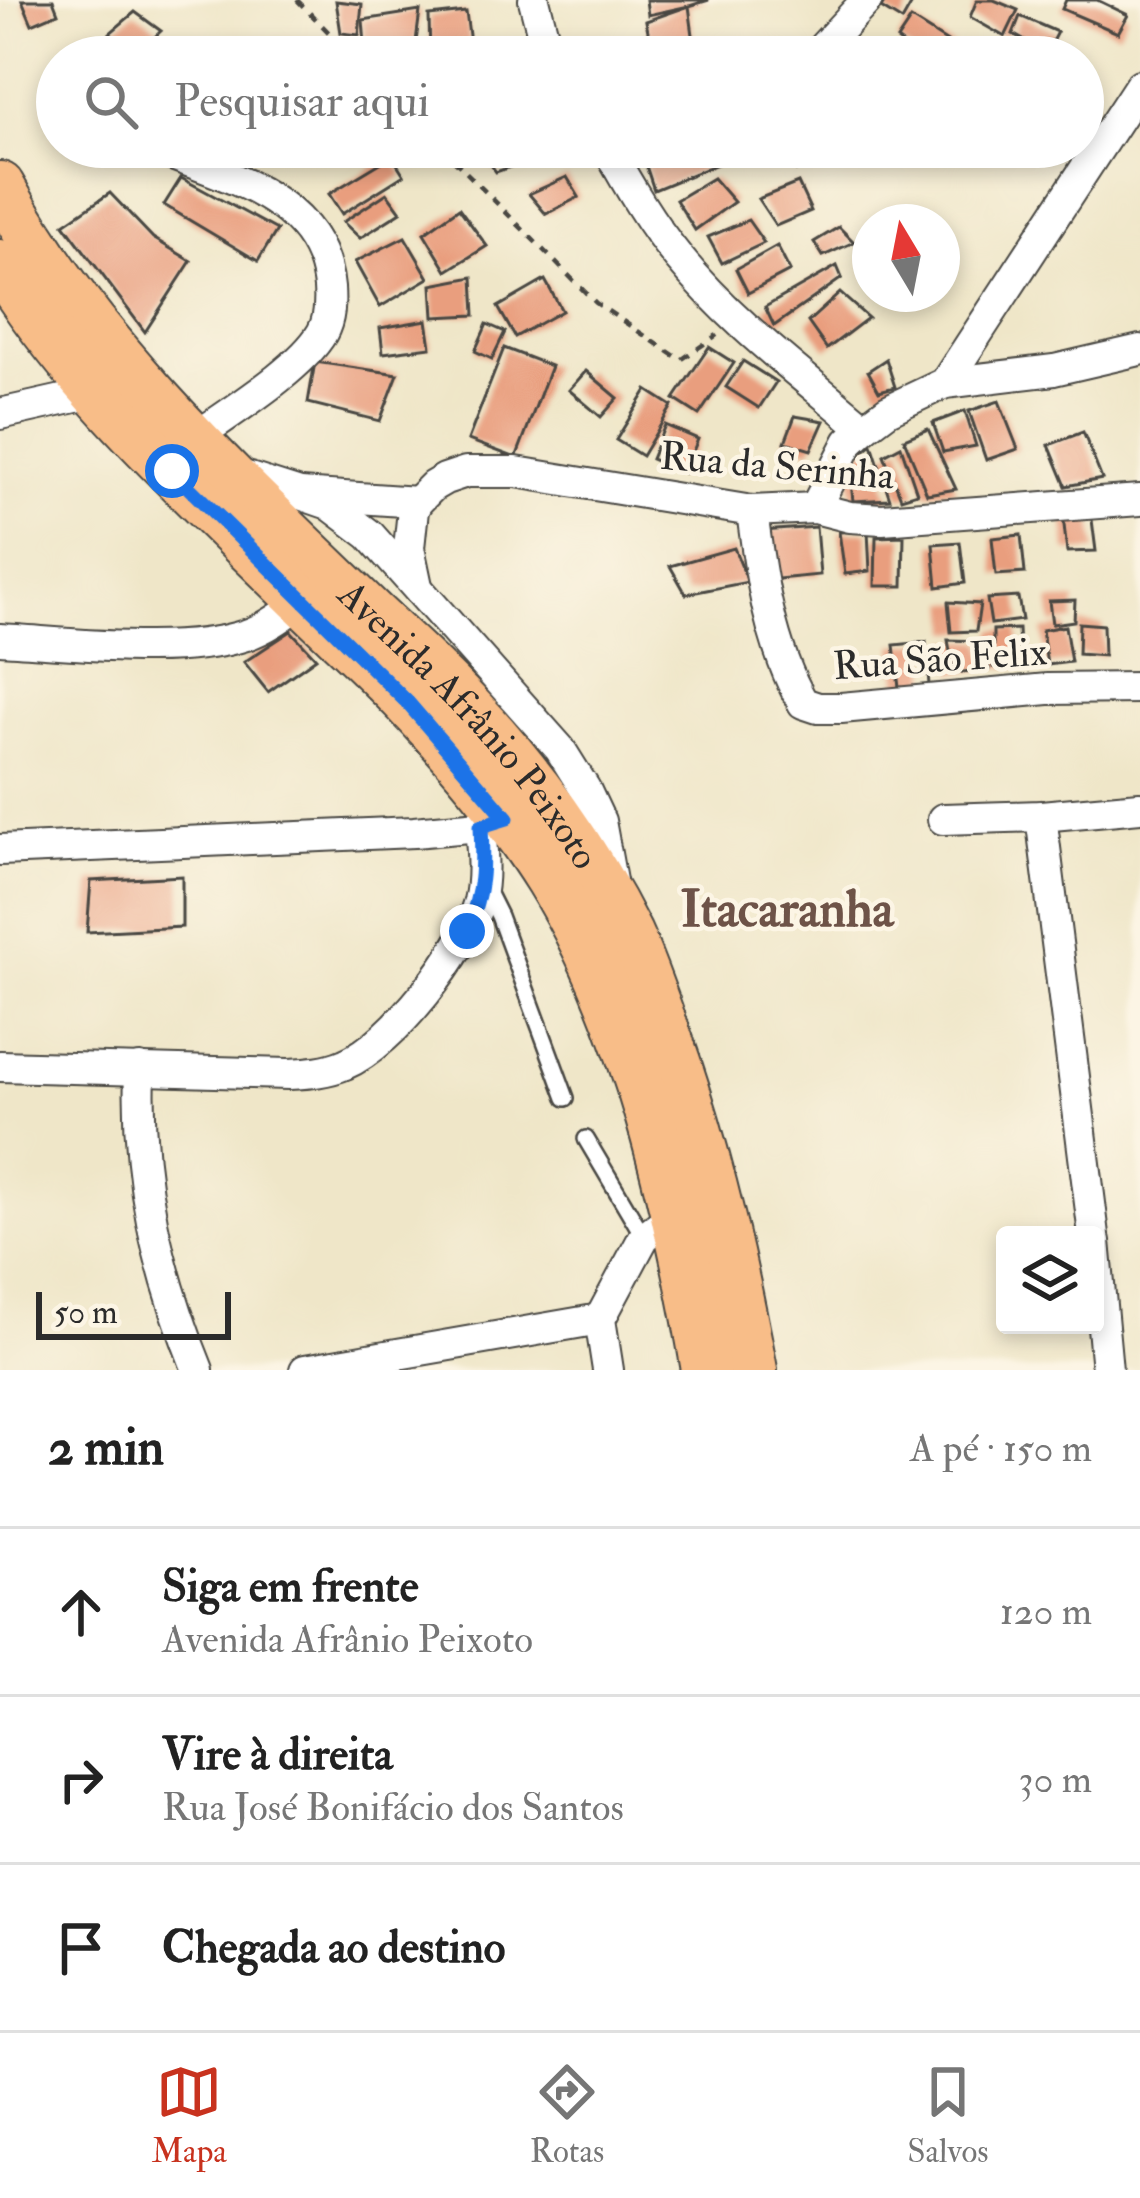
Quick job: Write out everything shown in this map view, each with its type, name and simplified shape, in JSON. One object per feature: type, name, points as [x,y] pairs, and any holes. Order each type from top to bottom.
[{"type":"main road","name":"Avenida Afrânio Peixoto","points":[[0,185],[46,259],[115,352],[208,454],[291,510],[466,705],[548,806],[616,910],[686,1088],[710,1172],[753,1370]]},
{"type":"main road","name":"Avenida Afrânio Peixoto","points":[[0,264],[51,337],[98,392],[407,702],[494,822],[550,881],[602,984],[642,1095],[659,1228],[706,1370]]},
{"type":"main road","points":[[291,510],[281,552],[294,591]]},
{"type":"street","points":[[534,0],[543,36]]},
{"type":"street","points":[[834,36],[867,0]]},
{"type":"street","points":[[1104,141],[1140,86]]},
{"type":"street","points":[[205,168],[253,187],[293,213],[318,242],[328,272],[329,314],[322,334],[208,454]]},
{"type":"street","points":[[619,168],[677,257],[737,320],[864,428]]},
{"type":"street","points":[[945,383],[1086,168]]},
{"type":"street","points":[[815,508],[849,442],[889,410],[945,383],[1054,370],[1140,350]]},
{"type":"street","points":[[0,414],[98,392]]},
{"type":"street","name":"Rua da Serinha","points":[[417,502],[445,478],[490,471],[752,511],[815,508],[882,519],[1140,500]]},
{"type":"street","points":[[291,510],[417,502],[410,521],[409,548],[417,586]]},
{"type":"street","points":[[291,510],[329,504],[370,535],[560,748],[600,821],[616,910]]},
{"type":"street","name":"Rua São Felix","points":[[752,511],[758,562],[784,668],[803,703],[841,707],[1048,689],[1140,688]]},
{"type":"street","points":[[0,639],[160,646],[208,642],[245,635],[275,621],[294,591]]},
{"type":"street","points":[[943,819],[1140,808]]},
{"type":"street","points":[[1041,816],[1093,1226]]},
{"type":"street","points":[[0,850],[414,832],[494,822],[479,900],[452,956],[386,1035],[344,1065],[289,1074],[0,1066]]},
{"type":"street","points":[[140,1069],[138,1123],[158,1256],[198,1370]]},
{"type":"street","points":[[608,1370],[600,1319],[626,1267],[659,1228]]},
{"type":"street","points":[[305,1370],[600,1319]]},
{"type":"street","points":[[1104,1334],[1107,1370]]},
{"type":"lane","points":[[482,881],[566,1098]]},
{"type":"lane","points":[[586,1139],[659,1228]]},
{"type":"path","points":[[297,0],[332,36]]},
{"type":"path","points":[[462,168],[596,304],[681,360],[737,320]]},
{"type":"building","points":[[22,0],[53,0],[58,13],[32,24]]},
{"type":"building","points":[[646,0],[709,0],[648,15]]},
{"type":"building","points":[[886,0],[914,0],[902,21],[881,8]]},
{"type":"building","points":[[977,0],[994,0],[1018,10],[1005,36],[970,17]]},
{"type":"building","points":[[1066,0],[1097,0],[1128,15],[1118,33],[1062,9]]},
{"type":"building","points":[[336,1],[362,4],[359,35],[341,33]]},
{"type":"building","points":[[689,6],[693,36],[649,36],[646,21]]},
{"type":"building","points":[[420,11],[417,36],[364,36],[363,20]]},
{"type":"building","points":[[135,12],[161,31],[156,36],[110,33]]},
{"type":"building","points":[[466,12],[469,36],[429,36],[429,16]]},
{"type":"building","points":[[1020,16],[1057,32],[1055,36],[1013,34]]},
{"type":"building","points":[[911,19],[938,36],[900,36]]},
{"type":"building","points":[[372,168],[400,168],[404,175],[342,214],[329,194]]},
{"type":"building","points":[[647,168],[708,168],[654,190]]},
{"type":"building","points":[[567,177],[579,197],[546,214],[529,194]]},
{"type":"building","points":[[181,178],[277,230],[258,261],[164,205]]},
{"type":"building","points":[[713,178],[734,202],[695,230],[676,200]]},
{"type":"building","points":[[798,183],[811,211],[776,226],[758,199]]},
{"type":"building","points":[[110,193],[153,238],[191,261],[145,332],[64,224]]},
{"type":"building","points":[[387,193],[401,212],[360,238],[343,222]]},
{"type":"building","points":[[459,208],[487,246],[447,271],[424,233]]},
{"type":"building","points":[[748,220],[764,243],[722,263],[708,237]]},
{"type":"building","points":[[839,227],[852,240],[823,256],[814,242]]},
{"type":"building","points":[[405,237],[429,278],[380,307],[355,262]]},
{"type":"building","points":[[777,246],[790,271],[748,293],[736,269]]},
{"type":"building","points":[[837,266],[842,278],[774,326],[765,307]]},
{"type":"building","points":[[473,277],[475,315],[434,317],[432,285]]},
{"type":"building","points":[[545,280],[562,311],[515,337],[498,307]]},
{"type":"building","points":[[840,293],[852,304],[852,312],[868,318],[827,349],[808,322]]},
{"type":"building","points":[[427,320],[431,347],[383,353],[380,328]]},
{"type":"building","points":[[487,324],[505,332],[492,359],[475,351]]},
{"type":"building","points":[[709,347],[734,363],[699,415],[674,399]]},
{"type":"building","points":[[504,348],[551,366],[516,458],[468,440]]},
{"type":"building","points":[[886,359],[895,387],[879,391],[868,371]]},
{"type":"building","points":[[743,361],[776,382],[759,408],[726,387]]},
{"type":"building","points":[[315,362],[398,374],[380,421],[308,403]]},
{"type":"building","points":[[586,371],[618,398],[601,417],[569,390]]},
{"type":"building","points":[[647,390],[672,406],[642,456],[616,440]]},
{"type":"building","points":[[999,401],[1018,449],[986,460],[969,411]]},
{"type":"building","points":[[965,411],[976,446],[943,452],[933,423]]},
{"type":"building","points":[[795,416],[824,421],[811,450],[785,442]]},
{"type":"building","points":[[665,425],[698,439],[684,473],[651,459]]},
{"type":"building","points":[[928,429],[956,489],[927,494],[904,439]]},
{"type":"building","points":[[1083,432],[1102,479],[1066,486],[1049,445]]},
{"type":"building","points":[[872,444],[890,499],[853,501],[849,463]]},
{"type":"building","points":[[901,446],[917,493],[901,498],[884,455]]},
{"type":"building","points":[[1091,512],[1096,551],[1067,552],[1063,516]]},
{"type":"building","points":[[816,527],[820,575],[767,580],[763,531]]},
{"type":"building","points":[[868,531],[870,571],[845,574],[839,532]]},
{"type":"building","points":[[1021,535],[1025,573],[996,575],[992,538]]},
{"type":"building","points":[[904,536],[903,586],[875,586],[876,537]]},
{"type":"building","points":[[960,542],[965,583],[937,587],[933,544]]},
{"type":"building","points":[[734,548],[748,582],[686,594],[670,566]]},
{"type":"building","points":[[1018,597],[1022,620],[991,624],[987,599]]},
{"type":"building","points":[[1075,600],[1074,621],[1052,624],[1049,601]]},
{"type":"building","points":[[948,602],[980,604],[976,631],[951,632]]},
{"type":"building","points":[[1079,623],[1103,625],[1104,656],[1078,654]]},
{"type":"building","points":[[1065,626],[1071,662],[1047,665],[1042,630]]},
{"type":"building","points":[[1018,629],[1020,668],[993,667],[993,630]]},
{"type":"building","points":[[291,631],[316,658],[268,692],[244,662]]},
{"type":"building","points":[[948,640],[982,641],[989,669],[954,673]]},
{"type":"building","points":[[926,642],[929,686],[899,688],[894,645]]},
{"type":"building","points":[[182,876],[182,927],[87,932],[91,881]]},
{"type":"district","name":"Itacaranha","points":[[787,910]]},
{"type":"route","points":[[172,471],[407,702],[507,818],[481,826],[482,881],[467,931]]}]
